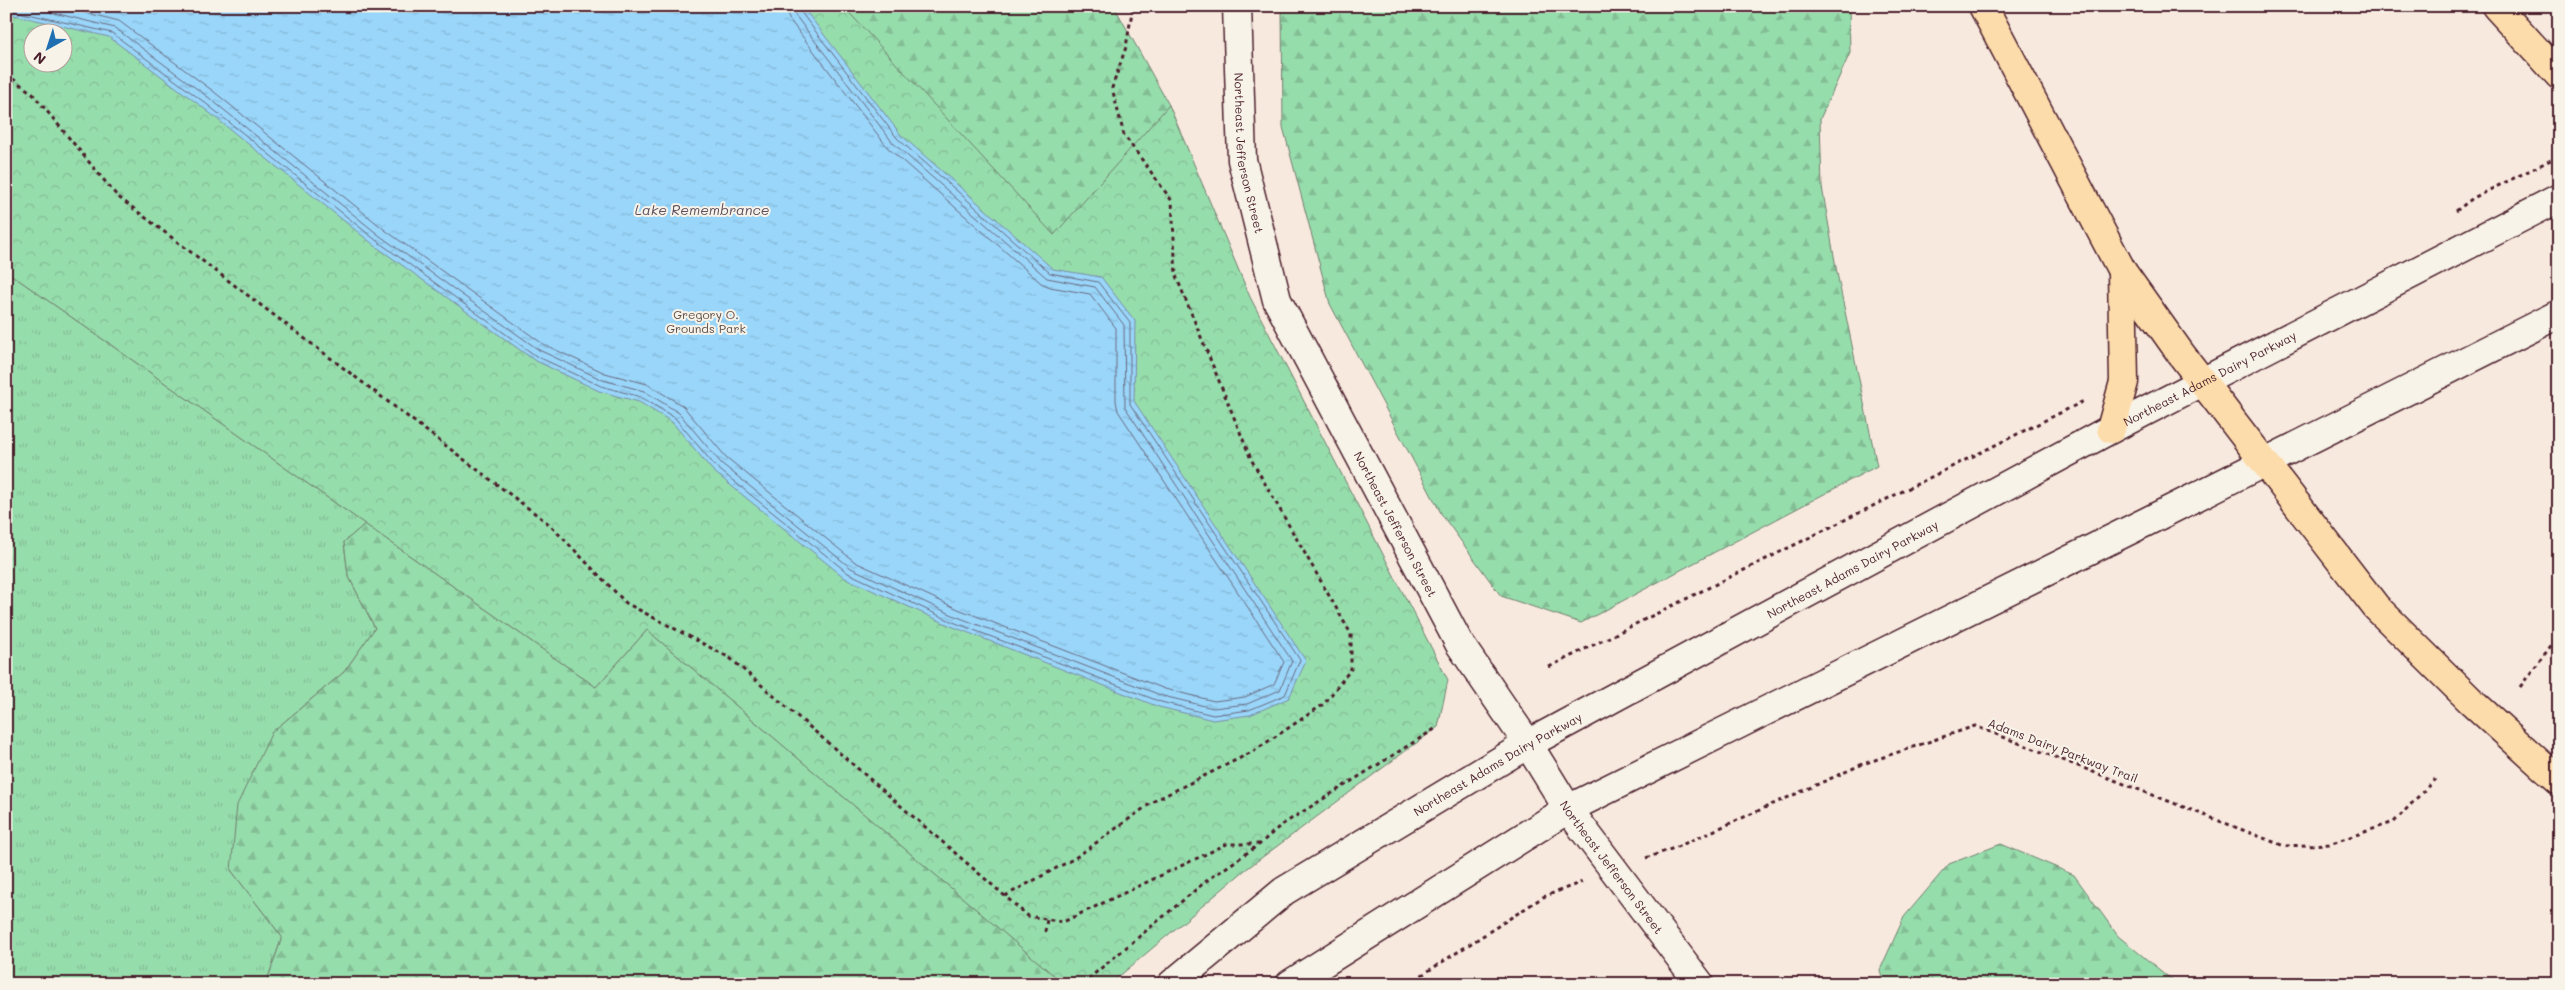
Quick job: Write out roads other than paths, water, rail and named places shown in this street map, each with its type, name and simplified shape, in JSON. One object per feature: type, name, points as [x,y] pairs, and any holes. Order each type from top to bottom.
[{"type":"highway","points":[[1983,6],[2122,271],[2263,463],[2376,607],[2470,700],[2559,781]]},
{"type":"highway","points":[[2496,6],[2559,75]]},
{"type":"highway","points":[[2111,429],[2124,382],[2122,271]]},
{"type":"main road","name":"Northeast Jefferson Street","points":[[1237,6],[1242,160],[1277,300],[1459,643],[1528,744],[1568,809],[1700,984]]},
{"type":"main road","name":"Northeast Adams Dairy Parkway","points":[[1172,984],[1284,891],[1528,744],[2111,429],[2559,198]]},
{"type":"main road","points":[[1290,984],[1568,809],[2559,314]]},
{"type":"water","name":"Lake Remembrance","points":[[6,6],[802,6],[901,135],[1053,269],[1101,277],[1135,321],[1134,401],[1306,661],[1289,698],[1250,715],[1213,720],[1159,707],[951,626],[845,578],[713,471],[672,422],[639,402],[599,391],[534,360],[374,245],[201,106],[109,37],[72,28],[72,22],[45,22],[6,13]]},
{"type":"park label","name":"Gregory O. Grounds Park","points":[[706,321]]}]
